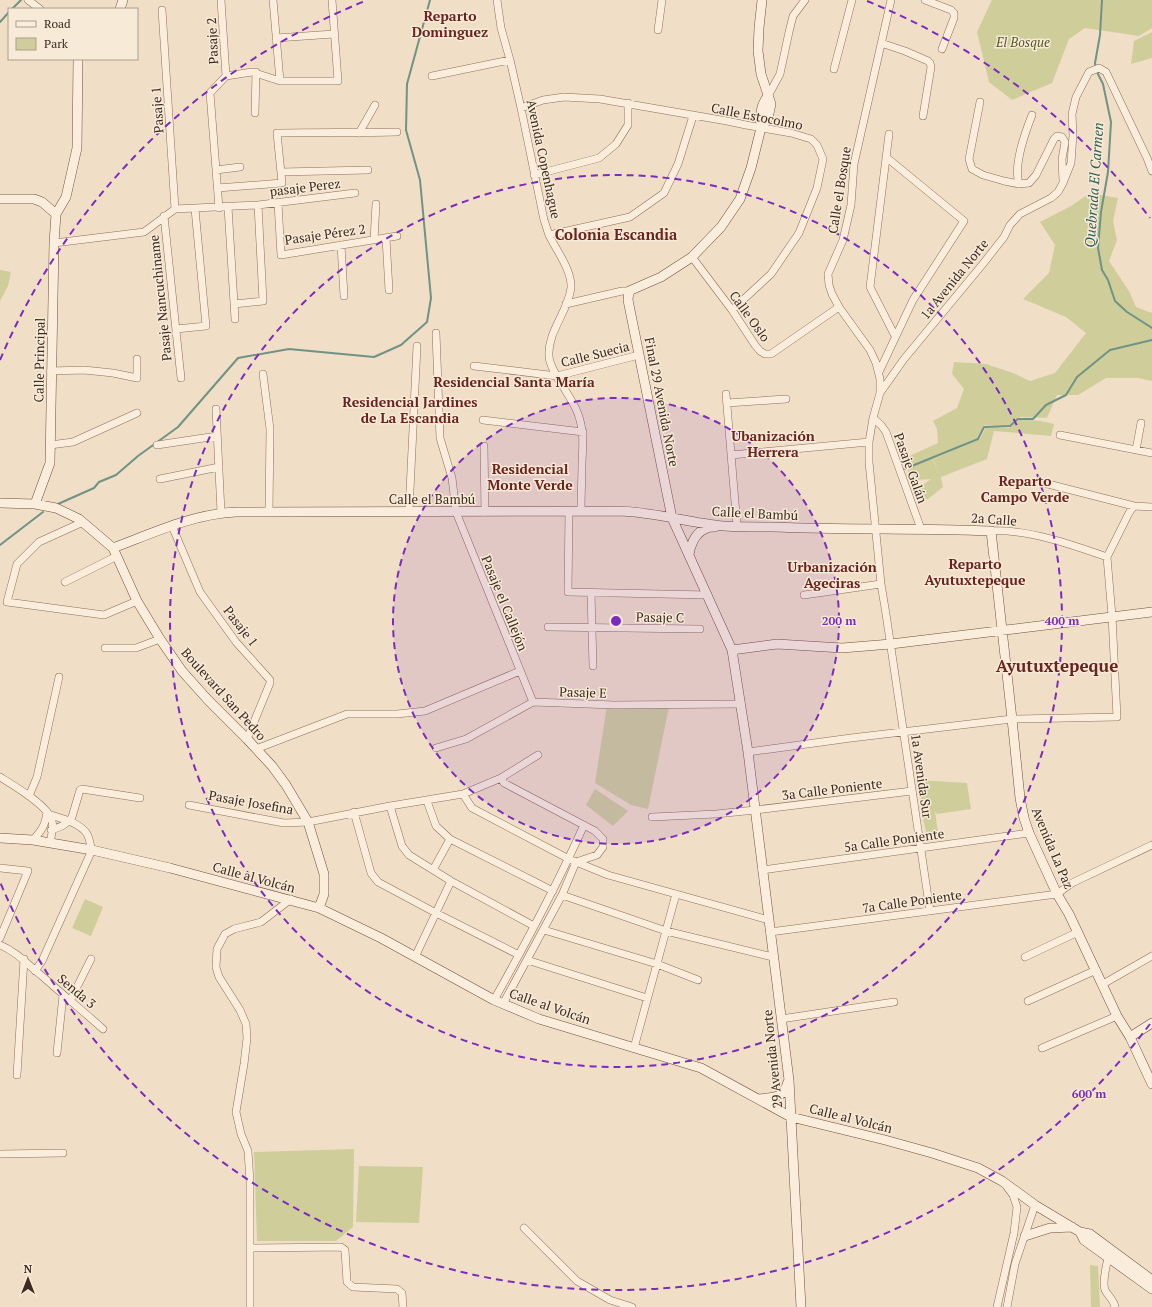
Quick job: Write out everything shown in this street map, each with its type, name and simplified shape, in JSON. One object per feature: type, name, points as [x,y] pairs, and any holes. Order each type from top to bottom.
[{"type":"street","points":[[28,0],[39,8]]},
{"type":"street","name":"Pasaje 2","points":[[219,208],[210,93],[226,76],[221,0]]},
{"type":"street","points":[[273,0],[280,81]]},
{"type":"street","points":[[226,76],[256,72],[280,81],[338,81],[332,0]]},
{"type":"street","name":"Avenida Copenhague","points":[[497,0],[501,28],[521,108],[544,220],[549,235],[564,261],[570,282],[570,289],[566,304],[550,342],[549,358],[557,376],[574,404],[581,422],[583,432],[580,510]]},
{"type":"street","points":[[658,30],[662,0]]},
{"type":"street","points":[[566,304],[622,291],[629,291],[661,277],[692,257],[721,227],[740,200],[751,168],[761,128],[768,118],[771,104],[761,74],[758,51],[762,0]]},
{"type":"street","points":[[768,96],[780,74],[788,32],[793,16],[805,0]]},
{"type":"street","points":[[834,69],[852,0]]},
{"type":"street","name":"Calle el Bosque","points":[[880,393],[879,372],[870,350],[839,307],[829,285],[828,274],[843,240],[851,205],[854,164],[892,0]]},
{"type":"street","points":[[925,0],[951,10],[954,13],[954,18],[942,49]]},
{"type":"street","name":"Pasaje 1","points":[[162,10],[175,209]]},
{"type":"street","points":[[276,38],[334,34]]},
{"type":"street","points":[[881,44],[905,51],[930,63],[931,67],[923,116]]},
{"type":"street","points":[[0,199],[34,199],[42,202],[56,214],[66,197],[77,148],[78,60]]},
{"type":"street","points":[[432,76],[510,60]]},
{"type":"street","name":"1a Avenida Norte","points":[[891,644],[881,584],[875,530],[869,442],[873,418],[880,393],[904,359],[1004,237],[1010,224],[1020,214],[1051,198],[1058,192],[1071,163],[1073,135],[1072,114],[1076,97],[1089,72],[1099,68],[1106,72],[1148,158],[1152,171]]},
{"type":"street","points":[[255,113],[256,72]]},
{"type":"street","name":"Calle Estocolmo","points":[[521,108],[543,100],[564,97],[600,99],[728,121],[791,133],[811,139],[817,145],[823,159],[817,188],[799,232],[771,274],[732,310]]},
{"type":"street","points":[[980,102],[969,159],[972,169],[983,175],[1004,182],[1019,184],[1029,183],[1036,175],[1054,139],[1057,136],[1062,136],[1065,142],[1062,159],[1063,183]]},
{"type":"street","points":[[534,175],[599,158],[616,144],[628,125],[628,103]]},
{"type":"street","points":[[359,133],[375,105]]},
{"type":"street","points":[[1019,184],[1017,177],[1022,139],[1032,115]]},
{"type":"street","points":[[549,235],[630,217],[664,193],[678,164],[693,116]]},
{"type":"street","points":[[217,188],[282,183],[277,133],[397,132]]},
{"type":"street","points":[[889,134],[870,287],[895,336]]},
{"type":"street","points":[[879,372],[913,300],[964,221],[886,156]]},
{"type":"street","points":[[216,170],[240,167]]},
{"type":"street","points":[[281,172],[368,170]]},
{"type":"street","name":"pasaje Perez","points":[[175,209],[258,205],[355,193]]},
{"type":"street","name":"Pasaje Pérez 2","points":[[278,203],[281,255],[397,236]]},
{"type":"street","points":[[374,240],[376,204]]},
{"type":"street","points":[[234,304],[263,301],[258,205]]},
{"type":"street","points":[[228,207],[235,319]]},
{"type":"street","points":[[54,243],[144,232],[175,209]]},
{"type":"street","points":[[176,329],[206,326],[195,209]]},
{"type":"street","name":"Calle Principal","points":[[35,504],[50,463],[54,243],[56,214]]},
{"type":"street","name":"Pasaje Nancuchiname","points":[[164,216],[181,378]]},
{"type":"street","points":[[386,238],[389,290]]},
{"type":"street","points":[[341,245],[344,296]]},
{"type":"street","name":"Calle Oslo","points":[[692,257],[732,310],[755,345],[765,354],[770,354],[839,307]]},
{"type":"street","name":"Final 29 Avenida Norte","points":[[629,291],[628,300],[672,518],[732,650]]},
{"type":"street","name":"Pasaje el Callejón","points":[[436,332],[440,438],[452,478],[456,512],[533,702]]},
{"type":"street","points":[[409,511],[417,346]]},
{"type":"street","name":"Calle Suecia","points":[[557,376],[639,355]]},
{"type":"street","points":[[52,371],[84,370],[113,373],[137,378],[137,359]]},
{"type":"street","points":[[474,366],[557,376]]},
{"type":"street","points":[[263,374],[270,429],[268,512]]},
{"type":"street","points":[[726,394],[736,526]]},
{"type":"street","points":[[727,403],[786,399]]},
{"type":"street","points":[[216,409],[221,512]]},
{"type":"street","points":[[50,445],[73,442],[137,413]]},
{"type":"street","name":"Pasaje Galán","points":[[873,418],[886,432],[921,529]]},
{"type":"street","points":[[483,420],[583,432]]},
{"type":"street","points":[[1136,450],[1141,423]]},
{"type":"street","points":[[1060,435],[1152,453]]},
{"type":"street","points":[[157,445],[217,436]]},
{"type":"street","points":[[731,455],[869,442]]},
{"type":"street","points":[[484,446],[485,512]]},
{"type":"street","points":[[160,478],[219,467]]},
{"type":"street","points":[[1048,484],[1134,506],[1152,508]]},
{"type":"street","name":"Boulevard San Pedro","points":[[0,503],[35,504],[56,508],[83,522],[115,552],[137,601],[160,639],[182,671],[256,749],[286,785],[308,822],[324,874],[324,894],[319,908]]},
{"type":"street","points":[[748,752],[1012,719],[1117,717],[1112,616],[1107,557],[1128,513],[1134,506]]},
{"type":"street","name":"Calle el Bambú","points":[[115,552],[172,526],[206,515],[221,512],[485,512],[580,510],[641,512],[724,526],[875,530]]},
{"type":"street","points":[[569,511],[568,592],[708,595]]},
{"type":"street","points":[[83,522],[39,542],[17,564],[7,602],[104,615],[137,601]]},
{"type":"street","name":"Pasaje 1","points":[[172,526],[200,592],[236,642],[270,680],[247,739]]},
{"type":"street","points":[[689,555],[690,549],[700,533],[705,529],[724,526]]},
{"type":"street","name":"2a Calle","points":[[875,530],[921,529],[991,531],[1026,534],[1076,546],[1107,557]]},
{"type":"street","name":"Avenida La Paz","points":[[991,531],[1021,805],[1029,834],[1057,894],[1078,932],[1117,1016],[1151,1078]]},
{"type":"street","points":[[65,582],[115,552]]},
{"type":"street","points":[[804,595],[881,584]]},
{"type":"street","points":[[591,593],[593,666]]},
{"type":"street","points":[[732,650],[777,644],[842,648],[891,644],[1152,612]]},
{"type":"street","name":"Pasaje C","points":[[548,627],[700,629]]},
{"type":"street","points":[[105,648],[136,648],[160,639]]},
{"type":"street","name":"1a Avenida Sur","points":[[891,644],[930,911]]},
{"type":"street","name":"29 Avenida Norte","points":[[732,650],[748,752],[788,1080],[801,1307]]},
{"type":"street","points":[[256,749],[347,714],[397,714],[425,711],[520,671]]},
{"type":"street","points":[[29,796],[37,777],[59,677]]},
{"type":"street","points":[[436,748],[466,739],[533,702]]},
{"type":"street","name":"Pasaje E","points":[[533,702],[614,705],[741,704]]},
{"type":"street","name":"Pasaje Josefina","points":[[189,805],[284,823],[308,822],[354,812],[463,794],[501,778],[538,755]]},
{"type":"street","points":[[0,776],[29,796],[47,813],[52,822],[50,844]]},
{"type":"street","points":[[498,1002],[516,979],[544,930],[562,895],[576,862],[597,855],[603,847],[603,838],[596,831],[504,783],[501,778]]},
{"type":"street","points":[[52,830],[70,821],[82,788],[140,798]]},
{"type":"street","name":"3a Calle Poniente","points":[[652,817],[716,814],[912,791]]},
{"type":"street","points":[[463,794],[472,808],[576,862],[608,875],[769,920]]},
{"type":"street","points":[[427,800],[436,826],[450,839],[552,891]]},
{"type":"street","points":[[390,806],[402,846],[409,855],[451,882],[534,926]]},
{"type":"street","points":[[354,812],[369,868],[378,882],[519,955]]},
{"type":"street","points":[[35,971],[42,961],[92,850],[88,835],[84,830],[70,821],[47,813]]},
{"type":"street","points":[[33,840],[43,829],[47,813]]},
{"type":"street","points":[[498,1002],[509,974],[569,859],[584,825]]},
{"type":"street","name":"5a Calle Poniente","points":[[762,870],[1029,834]]},
{"type":"street","name":"Calle al Volcán","points":[[0,838],[33,840],[92,850],[170,868],[319,908],[381,938],[498,1002],[538,1019],[701,1068],[791,1117],[885,1140],[978,1168],[1002,1180],[1035,1205],[1077,1230],[1090,1234],[1152,1280]]},
{"type":"street","points":[[433,870],[450,839]]},
{"type":"street","points":[[1057,894],[1072,883],[1152,845]]},
{"type":"street","points":[[0,868],[28,871],[0,938]]},
{"type":"street","points":[[415,957],[451,882]]},
{"type":"street","points":[[634,1048],[676,894]]},
{"type":"street","name":"7a Calle Poniente","points":[[770,932],[1057,894]]},
{"type":"street","points":[[562,895],[666,931],[773,957]]},
{"type":"street","points":[[250,1307],[251,1248],[248,1151],[241,1134],[236,1112],[247,1038],[246,1024],[240,1010],[219,977],[216,968],[217,949],[226,934],[234,929],[261,922],[291,900]]},
{"type":"street","points":[[544,930],[657,964],[698,980]]},
{"type":"street","points":[[1025,957],[1078,932]]},
{"type":"street","name":"Senda 3","points":[[0,945],[24,959],[35,971],[103,1029]]},
{"type":"street","points":[[1103,984],[1152,956]]},
{"type":"street","points":[[17,1075],[24,959]]},
{"type":"street","points":[[70,1001],[91,959]]},
{"type":"street","points":[[527,960],[647,998]]},
{"type":"street","points":[[1028,1001],[1096,970]]},
{"type":"street","points":[[509,974],[516,979]]},
{"type":"street","points":[[57,1052],[63,995]]},
{"type":"street","points":[[781,1019],[894,1002]]},
{"type":"street","points":[[1042,1048],[1117,1016]]},
{"type":"street","points":[[1130,1038],[1152,1023]]},
{"type":"street","points":[[759,1099],[780,1095],[786,1090],[788,1080]]},
{"type":"street","points":[[0,1154],[63,1153]]},
{"type":"street","points":[[997,1307],[1014,1233],[1017,1207],[1013,1195],[1002,1180]]},
{"type":"street","points":[[1007,1307],[1015,1264],[1035,1205]]},
{"type":"street","points":[[524,1228],[577,1281],[610,1300],[632,1307]]},
{"type":"street","points":[[1014,1233],[1024,1236],[1050,1228],[1077,1230]]},
{"type":"street","name":"Calle al Volcán","points":[[1077,1230],[1084,1240],[1152,1288]]},
{"type":"street","points":[[251,1248],[341,1247],[345,1250],[347,1282],[353,1287],[397,1289],[402,1293],[403,1307]]},
{"type":"street","points":[[1108,1258],[1105,1273],[1105,1290],[1115,1307]]},
{"type":"green space","name":"El Bosque","points":[[992,0],[1152,0],[1152,28],[1139,36],[1085,28],[1069,39],[1052,83],[1012,100],[989,82],[977,32]]},
{"type":"green space","points":[[1152,32],[1152,58],[1131,64],[1134,41]]},
{"type":"green space","points":[[1090,193],[1118,198],[1113,221],[1117,240],[1109,261],[1129,291],[1136,307],[1152,313],[1152,381],[1138,378],[1106,378],[1078,395],[1057,395],[1047,418],[1020,417],[1009,426],[984,425],[977,438],[932,458],[940,476],[933,459],[980,439],[986,427],[1009,428],[1020,419],[1054,424],[1051,436],[994,431],[987,459],[941,477],[943,487],[928,499],[919,501],[913,492],[931,479],[916,480],[909,474],[903,459],[938,443],[937,429],[933,421],[957,408],[964,389],[952,374],[954,362],[986,364],[1013,373],[1030,381],[1055,373],[1086,333],[1066,317],[1023,299],[1049,273],[1055,245],[1040,222],[1071,206]]},
{"type":"green space","points":[[0,270],[11,272],[8,286],[0,301]]},
{"type":"green space","points":[[607,705],[669,707],[648,809],[631,805],[595,783]]},
{"type":"green space","points":[[917,780],[967,783],[971,809],[937,814],[935,811],[939,840],[927,836],[921,810],[923,809]]},
{"type":"green space","points":[[595,789],[628,811],[613,826],[586,805]]},
{"type":"green space","points":[[85,899],[103,907],[91,936],[72,928]]},
{"type":"green space","points":[[354,1149],[353,1227],[336,1241],[257,1241],[254,1152]]},
{"type":"green space","points":[[359,1166],[423,1167],[419,1223],[356,1222]]},
{"type":"green space","points":[[1090,1265],[1098,1266],[1100,1307],[1091,1307]]},
{"type":"waterway","points":[[13,8],[21,0]]},
{"type":"waterway","points":[[58,504],[94,488],[99,482],[116,475],[138,456],[178,427],[238,358],[289,349],[374,357],[401,345],[427,322],[431,298],[420,180],[406,130],[407,84],[430,0]]},
{"type":"waterway","name":"Quebrada El Carmen","points":[[1102,0],[1100,35],[1095,63],[1096,70],[1103,84],[1111,122],[1108,172],[1101,212],[1098,248],[1102,270],[1108,280],[1115,301],[1127,312],[1152,328]]},
{"type":"waterway","points":[[0,22],[8,13]]},
{"type":"waterway","points":[[902,470],[978,439],[984,427],[1010,426],[1018,419],[1033,419],[1046,405],[1066,395],[1077,377],[1110,350],[1152,340]]},
{"type":"waterway","points":[[0,545],[43,512]]},
{"type":"district","name":"Reparto Dominguez","points":[[450,24]]},
{"type":"district","name":"Colonia Escandia","points":[[616,235]]},
{"type":"district","name":"Residencial Santa María","points":[[514,382]]},
{"type":"district","name":"Residencial Jardines de La Escandia","points":[[410,410]]},
{"type":"district","name":"Ubanización Herrera","points":[[773,444]]},
{"type":"district","name":"Residencial Monte Verde","points":[[530,478]]},
{"type":"district","name":"Reparto Campo Verde","points":[[1025,490]]},
{"type":"district","name":"Reparto Ayutuxtepeque","points":[[975,572]]},
{"type":"district","name":"Urbanización Ageciras","points":[[832,576]]},
{"type":"district","name":"Ayutuxtepeque","points":[[1057,666]]}]
